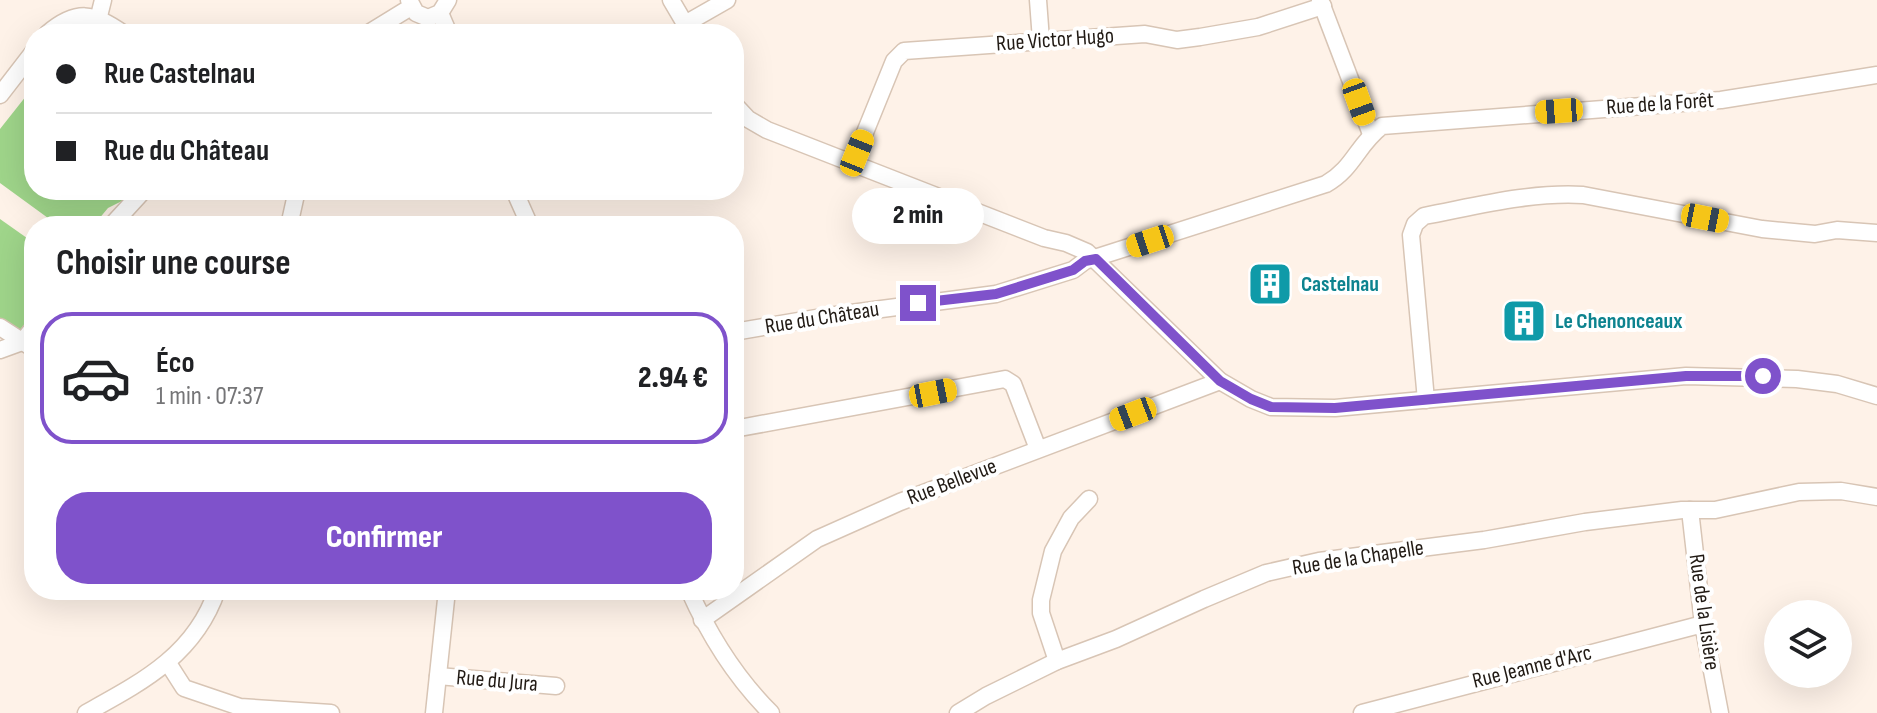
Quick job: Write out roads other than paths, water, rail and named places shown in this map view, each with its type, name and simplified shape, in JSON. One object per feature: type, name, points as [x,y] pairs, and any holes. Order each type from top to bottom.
[{"type":"street","points":[[59,24],[88,11],[103,0]]},
{"type":"street","points":[[671,0],[685,24]]},
{"type":"street","points":[[695,24],[727,0]]},
{"type":"street","points":[[1038,0],[1041,40]]},
{"type":"street","points":[[381,24],[410,3],[421,16],[428,18],[444,7]]},
{"type":"street","points":[[1096,259],[1326,184],[1346,170],[1371,134],[1322,3]]},
{"type":"street","name":"Rue Victor Hugo","points":[[853,162],[894,61],[904,51],[1145,34],[1177,40],[1258,27],[1322,3]]},
{"type":"street","points":[[88,11],[110,24]]},
{"type":"street","points":[[0,95],[24,64]]},
{"type":"street","name":"Rue de la Forêt","points":[[1371,134],[1382,126],[1394,124],[1721,100],[1877,75]]},
{"type":"street","points":[[744,115],[767,130],[1044,238],[1076,247],[1096,259],[1220,381],[1271,407],[1325,408],[1686,376],[1797,379],[1837,384],[1877,396]]},
{"type":"street","points":[[1426,400],[1411,235],[1415,224],[1424,216],[1558,193],[1762,229],[1815,234],[1837,230],[1877,233]]},
{"type":"street","points":[[120,216],[135,200]]},
{"type":"street","name":"Rue du Château","points":[[744,330],[996,294],[1073,270],[1085,261],[1096,259]]},
{"type":"street","points":[[1,327],[24,342]]},
{"type":"street","points":[[1,327],[0,348],[24,345]]},
{"type":"street","points":[[744,427],[1005,379],[1013,384],[1038,449]]},
{"type":"street","name":"Rue Bellevue","points":[[744,590],[817,539],[900,502],[1196,393],[1220,381]]},
{"type":"street","name":"Rue de la Chapelle","points":[[958,713],[1057,661],[1116,639],[1266,573],[1341,556],[1484,540],[1585,522],[1715,510],[1799,492],[1823,490],[1877,497]]},
{"type":"street","points":[[1057,661],[1041,613],[1041,600],[1053,551],[1067,524],[1089,499]]},
{"type":"street","name":"Rue de la Lisière","points":[[1690,510],[1703,624],[1720,713]]},
{"type":"street","points":[[86,713],[168,663],[193,634],[212,600]]},
{"type":"street","name":"Rue du Jura","points":[[434,713],[446,600]]},
{"type":"street","points":[[693,600],[702,620],[752,694],[771,713]]},
{"type":"street","name":"Rue Bellevue","points":[[702,620],[730,600]]},
{"type":"street","name":"Rue Jeanne d'Arc","points":[[1362,713],[1703,624]]},
{"type":"street","points":[[168,663],[184,688],[240,707],[331,713]]},
{"type":"street","name":"Rue du Jura","points":[[438,676],[556,686]]},
{"type":"place","name":"Castelnau","points":[[1270,284]]},
{"type":"place","name":"Le Chenonceaux","points":[[1524,321]]}]
